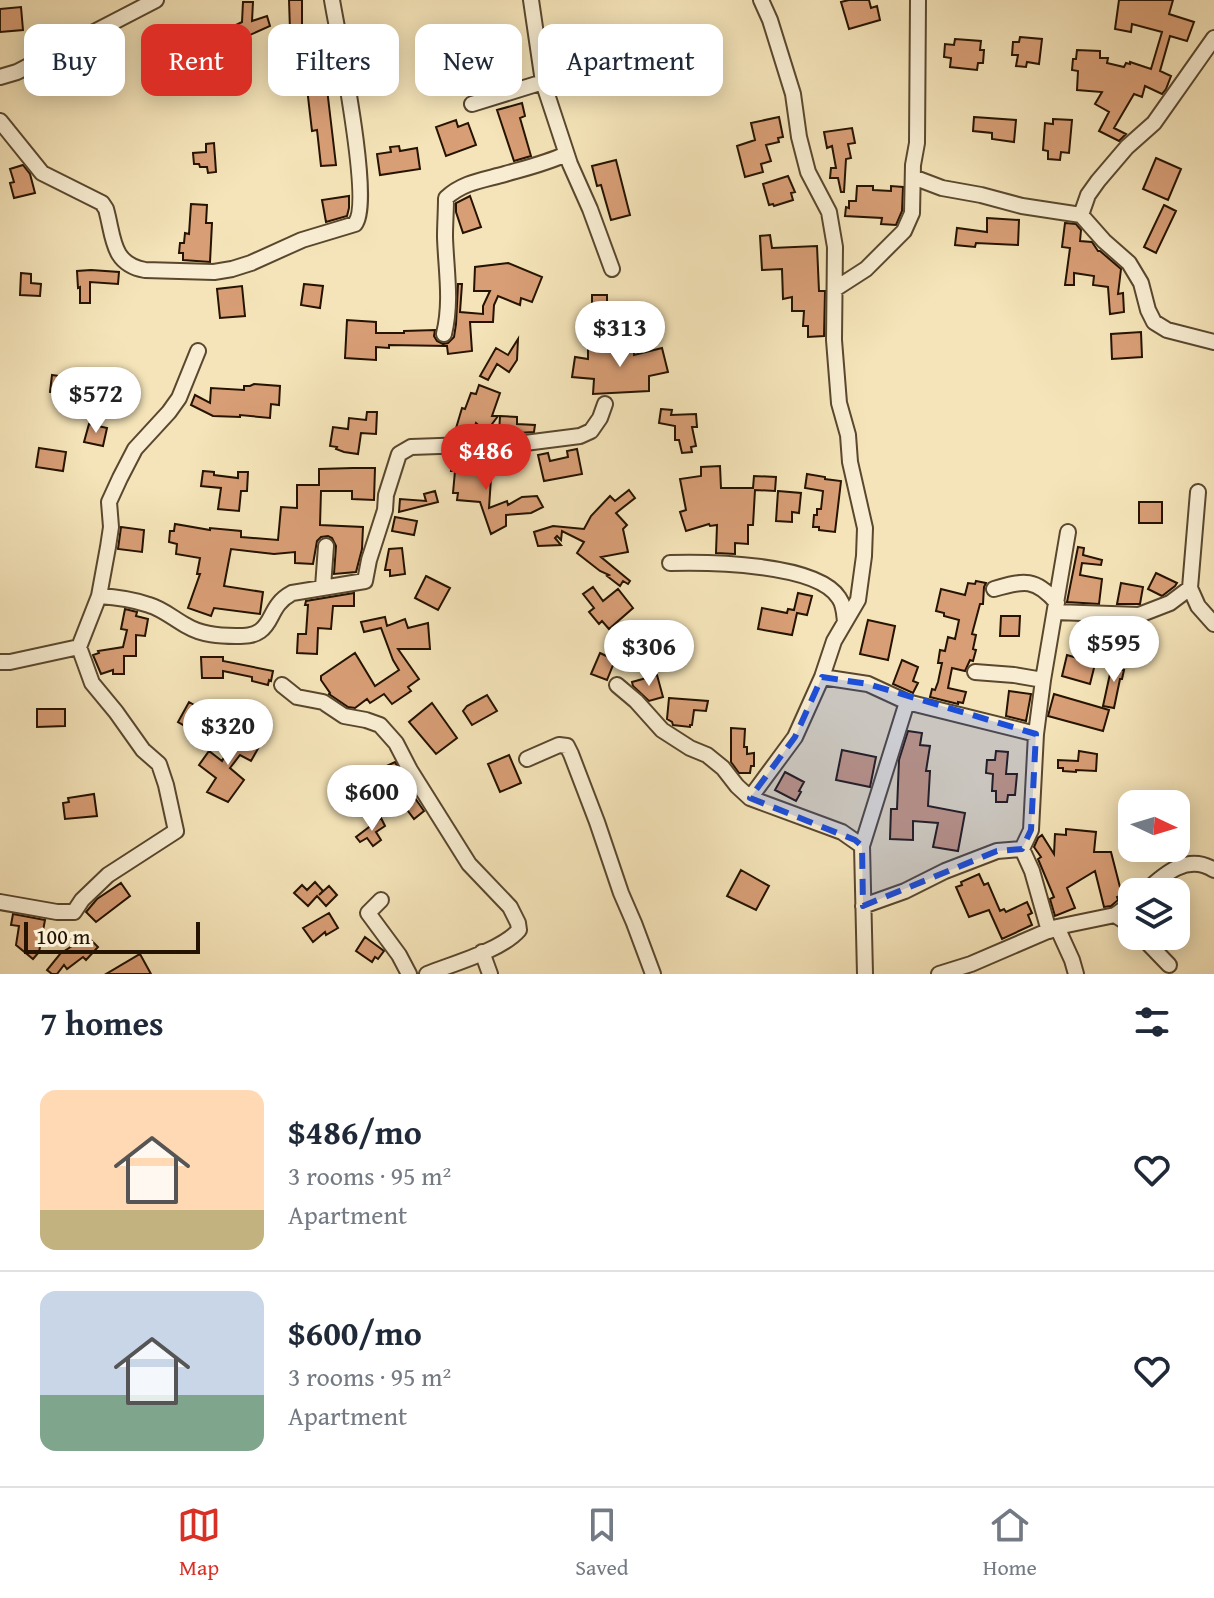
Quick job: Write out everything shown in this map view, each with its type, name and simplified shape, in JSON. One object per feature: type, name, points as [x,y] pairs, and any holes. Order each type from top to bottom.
[{"type":"street","points":[[0,77],[17,72],[156,0]]},
{"type":"street","points":[[0,121],[42,173],[102,203],[117,253],[123,262],[133,268],[214,272],[251,263],[302,240],[359,221],[358,159],[332,0]]},
{"type":"street","points":[[531,0],[538,48]]},
{"type":"street","points":[[750,798],[795,737],[822,677],[834,641],[858,600],[865,528],[839,403],[834,340],[835,247],[829,212],[808,172],[793,94],[774,30],[761,0]]},
{"type":"street","points":[[835,289],[866,269],[904,231],[912,213],[917,143],[918,0]]},
{"type":"street","points":[[1081,215],[1088,195],[1098,181],[1127,147],[1154,123],[1214,38]]},
{"type":"street","points":[[472,104],[538,84]]},
{"type":"street","points":[[547,96],[566,154],[612,269]]},
{"type":"street","points":[[444,334],[449,291],[446,198],[472,182],[552,161],[566,154]]},
{"type":"street","points":[[913,177],[942,188],[1022,206],[1081,215],[1129,263],[1141,283],[1154,322],[1167,330],[1214,342]]},
{"type":"street","points":[[0,902],[74,912],[108,875],[176,831],[159,764],[143,750],[92,683],[79,647],[99,596],[111,527],[109,502],[135,449],[179,398],[198,351]]},
{"type":"street","points":[[99,596],[151,605],[204,633],[248,636],[262,630],[275,607],[292,593],[365,581],[385,510],[386,495],[399,454],[405,449],[525,443],[580,436],[591,431],[605,404]]},
{"type":"street","points":[[1198,492],[1190,588],[1198,606],[1214,624]]},
{"type":"street","points":[[1068,532],[1036,734],[1031,830],[1022,849],[1053,929],[1072,960],[1076,974]]},
{"type":"street","points":[[323,587],[326,546]]},
{"type":"street","points":[[670,563],[742,565],[800,574],[824,583],[838,595],[845,622]]},
{"type":"street","points":[[994,589],[1014,583],[1037,585],[1047,591],[1056,608]]},
{"type":"street","points":[[1056,608],[1139,615],[1170,603],[1190,588]]},
{"type":"street","points":[[0,662],[79,647]]},
{"type":"street","points":[[975,672],[1043,680]]},
{"type":"street","points":[[822,677],[868,684],[907,702],[1036,734]]},
{"type":"street","points":[[282,685],[297,697],[323,702],[344,716],[380,725],[396,743],[469,864],[510,907],[519,930],[513,937],[427,974]]},
{"type":"street","points":[[617,685],[662,730],[707,755],[723,768],[750,798],[842,832],[862,846]]},
{"type":"street","points":[[865,974],[862,846],[907,702]]},
{"type":"street","points":[[527,759],[559,745],[567,746],[653,974]]},
{"type":"street","points":[[863,906],[997,851],[1022,849]]},
{"type":"street","points":[[1160,878],[1184,863],[1194,862],[1214,870]]},
{"type":"street","points":[[381,900],[368,913],[409,974]]},
{"type":"street","points":[[939,974],[971,964],[1053,929],[1118,913]]},
{"type":"street","points":[[1155,950],[1169,965]]},
{"type":"street","points":[[482,952],[490,974]]},
{"type":"highlighted area","points":[[822,677],[868,684],[1036,734],[1031,830],[1022,849],[997,851],[863,906],[862,846],[855,840],[750,798],[795,737]]},
{"type":"building","points":[[289,0],[302,0],[302,24],[290,24]]},
{"type":"building","points":[[869,0],[871,8],[877,6],[880,20],[849,29],[841,2]]},
{"type":"building","points":[[1119,0],[1173,0],[1169,14],[1194,22],[1187,41],[1170,36],[1160,71],[1171,76],[1166,89],[1162,94],[1145,86],[1142,97],[1134,94],[1114,128],[1126,134],[1119,141],[1099,131],[1109,112],[1095,104],[1102,92],[1077,90],[1078,71],[1072,70],[1077,50],[1100,51],[1100,58],[1108,58],[1107,63],[1124,67],[1130,62],[1151,69],[1162,32],[1132,24],[1131,32],[1115,29]]},
{"type":"building","points":[[243,2],[253,2],[252,21],[267,16],[269,24],[252,34],[252,24],[238,24],[242,22]]},
{"type":"building","points":[[21,7],[23,30],[0,32],[0,9]]},
{"type":"building","points":[[1020,37],[1042,39],[1039,64],[1027,62],[1026,67],[1016,66],[1018,55],[1012,55],[1013,42],[1019,42]]},
{"type":"building","points":[[955,39],[981,41],[983,63],[978,63],[977,70],[950,67],[951,58],[944,57],[945,44],[954,45]]},
{"type":"building","points":[[308,96],[328,96],[336,165],[321,166],[317,130],[312,131]]},
{"type":"building","points":[[522,103],[525,116],[520,118],[531,156],[514,161],[497,110]]},
{"type":"building","points":[[779,117],[783,137],[778,138],[779,142],[766,145],[771,161],[761,164],[763,172],[745,177],[737,146],[755,140],[751,123]]},
{"type":"building","points":[[974,117],[1016,120],[1014,142],[992,139],[992,133],[973,131]]},
{"type":"building","points":[[1053,119],[1072,120],[1069,153],[1061,152],[1060,160],[1048,159],[1048,151],[1043,150],[1045,123],[1053,124]]},
{"type":"building","points":[[456,120],[458,127],[468,123],[476,145],[446,156],[436,127]]},
{"type":"building","points":[[852,128],[855,143],[848,144],[851,158],[846,159],[844,192],[841,192],[838,178],[830,178],[831,168],[836,168],[832,146],[827,148],[824,132]]},
{"type":"building","points":[[214,143],[216,172],[208,173],[207,167],[194,164],[193,153],[206,152],[206,144]]},
{"type":"building","points":[[399,146],[400,151],[417,148],[420,169],[380,175],[377,154],[391,152],[390,147]]},
{"type":"building","points":[[1156,158],[1181,169],[1168,200],[1143,189]]},
{"type":"building","points":[[616,160],[630,215],[611,220],[592,166]]},
{"type":"building","points":[[23,165],[30,174],[35,193],[14,198],[10,169]]},
{"type":"building","points":[[788,176],[795,192],[791,193],[793,200],[769,205],[763,184]]},
{"type":"building","points":[[857,186],[891,191],[891,186],[903,187],[902,211],[896,225],[881,224],[882,218],[845,216],[849,201],[856,201]]},
{"type":"building","points":[[349,196],[347,216],[326,222],[322,200]]},
{"type":"building","points":[[470,196],[481,227],[463,233],[456,203]]},
{"type":"building","points":[[191,204],[207,205],[206,223],[212,223],[210,262],[183,260],[183,253],[179,253],[185,233],[189,234]]},
{"type":"building","points":[[1164,205],[1176,211],[1156,253],[1144,247]]},
{"type":"building","points":[[987,218],[1019,220],[1018,245],[955,245],[957,228],[987,232]]},
{"type":"building","points":[[1065,223],[1076,224],[1081,230],[1080,241],[1092,242],[1098,251],[1121,269],[1118,294],[1123,293],[1124,312],[1110,314],[1108,287],[1093,285],[1094,276],[1074,273],[1074,285],[1065,285],[1070,248],[1062,247]]},
{"type":"building","points":[[770,235],[772,248],[817,246],[819,291],[825,291],[824,336],[808,337],[808,326],[803,326],[804,311],[792,311],[792,297],[783,299],[782,269],[762,270],[760,236]]},
{"type":"building","points":[[508,263],[542,277],[532,302],[521,298],[520,305],[498,296],[493,322],[470,322],[472,351],[448,354],[447,346],[389,345],[389,348],[376,347],[376,360],[345,358],[347,320],[376,322],[376,333],[435,330],[437,341],[448,343],[454,337],[458,284],[462,284],[460,312],[483,314],[490,291],[474,291],[475,267]]},
{"type":"building","points":[[77,271],[119,272],[118,284],[90,282],[90,303],[80,303]]},
{"type":"building","points":[[21,273],[31,274],[31,283],[41,284],[40,296],[20,295]]},
{"type":"building","points":[[304,284],[323,286],[320,308],[301,305]]},
{"type":"building","points":[[242,286],[245,316],[220,318],[217,289]]},
{"type":"building","points":[[592,295],[607,295],[607,336],[599,336],[598,316],[592,315]]},
{"type":"building","points":[[1141,332],[1142,357],[1112,359],[1111,334]]},
{"type":"building","points":[[518,339],[517,360],[509,372],[497,364],[488,380],[480,376],[496,348],[508,355]]},
{"type":"building","points":[[601,345],[621,346],[621,350],[634,351],[634,355],[662,348],[668,372],[649,376],[649,391],[593,394],[594,379],[572,377],[575,357],[588,359],[588,348],[601,348]]},
{"type":"building","points":[[52,375],[74,378],[71,395],[50,392]]},
{"type":"building","points":[[479,385],[500,393],[492,416],[498,416],[486,432],[476,423],[472,435],[454,435],[462,408],[465,409],[471,393],[476,394]]},
{"type":"building","points":[[244,386],[280,386],[279,405],[271,404],[270,418],[213,416],[191,405],[195,395],[210,403],[211,388],[244,390]]},
{"type":"building","points":[[661,409],[672,410],[671,415],[696,414],[697,427],[692,427],[696,446],[691,447],[692,452],[682,453],[679,440],[675,440],[675,426],[659,423]]},
{"type":"building","points":[[367,412],[377,412],[376,434],[361,433],[358,454],[330,446],[333,427],[348,429],[349,418],[366,420]]},
{"type":"building","points":[[500,416],[517,417],[517,424],[535,425],[534,432],[499,434]]},
{"type":"building","points":[[89,424],[107,428],[103,446],[84,442]]},
{"type":"building","points":[[39,448],[66,452],[63,471],[36,467]]},
{"type":"building","points":[[577,449],[582,474],[544,481],[538,455],[548,453],[550,461],[568,457],[567,451]]},
{"type":"building","points":[[452,456],[488,458],[486,477],[491,478],[489,508],[507,501],[508,505],[522,497],[537,496],[543,507],[531,513],[506,515],[506,526],[491,534],[480,502],[457,500],[458,493],[453,493],[455,471],[451,471]]},
{"type":"building","points":[[720,466],[721,488],[753,488],[754,476],[776,477],[775,491],[755,490],[753,525],[748,525],[748,544],[735,543],[735,554],[716,553],[717,525],[709,524],[686,531],[680,512],[686,510],[680,479],[701,476],[701,467]]},
{"type":"building","points":[[375,468],[374,500],[352,499],[352,491],[321,491],[320,525],[363,527],[356,572],[334,574],[336,546],[328,536],[317,541],[313,564],[295,563],[295,552],[274,554],[231,549],[224,586],[263,592],[260,614],[214,608],[211,616],[188,608],[200,574],[197,574],[200,558],[176,554],[177,544],[169,542],[170,531],[174,531],[175,524],[241,531],[241,537],[278,540],[281,507],[297,508],[297,485],[319,485],[319,469]]},
{"type":"building","points":[[203,471],[238,478],[238,472],[248,472],[247,491],[241,491],[239,511],[218,509],[221,488],[201,486]]},
{"type":"building","points":[[807,474],[841,481],[835,532],[813,527],[814,515],[817,515],[817,509],[821,509],[823,491],[805,488]]},
{"type":"building","points":[[629,490],[635,498],[616,513],[627,525],[623,529],[628,552],[601,557],[630,581],[628,584],[623,581],[620,586],[577,553],[584,542],[562,531],[561,540],[557,536],[555,538],[561,545],[538,546],[534,532],[553,526],[584,529],[591,516],[610,496],[615,501]]},
{"type":"building","points":[[435,491],[438,502],[399,512],[400,499],[426,501],[424,494]]},
{"type":"building","points":[[778,491],[801,493],[799,513],[792,512],[792,522],[776,521]]},
{"type":"building","points":[[1139,502],[1162,502],[1162,523],[1139,523]]},
{"type":"building","points":[[395,517],[417,521],[414,535],[392,531]]},
{"type":"building","points":[[121,527],[144,530],[142,552],[118,549]]},
{"type":"building","points":[[1078,547],[1084,548],[1083,555],[1102,560],[1101,565],[1082,563],[1080,575],[1102,579],[1099,604],[1067,602]]},
{"type":"building","points":[[402,548],[405,574],[390,576],[390,570],[385,570],[389,549]]},
{"type":"building","points":[[1156,573],[1177,583],[1162,596],[1148,589]]},
{"type":"building","points":[[426,576],[450,588],[438,610],[415,598]]},
{"type":"building","points":[[976,581],[986,583],[983,604],[980,604],[972,634],[976,635],[973,649],[976,650],[973,661],[970,660],[965,671],[952,668],[948,688],[966,692],[963,703],[930,697],[938,682],[942,663],[938,663],[940,650],[945,651],[948,637],[955,639],[959,620],[936,611],[941,589],[965,595],[968,583],[975,584]]},
{"type":"building","points":[[1121,583],[1143,587],[1140,604],[1117,604]]},
{"type":"building","points":[[593,587],[603,601],[618,589],[633,608],[609,629],[602,621],[599,624],[589,612],[594,608],[583,594]]},
{"type":"building","points":[[354,593],[354,606],[333,606],[331,629],[318,628],[317,654],[297,653],[298,634],[306,634],[306,601]]},
{"type":"building","points":[[798,593],[812,596],[807,615],[797,613],[792,635],[758,629],[762,608],[787,613],[788,609],[794,610]]},
{"type":"building","points":[[125,609],[148,619],[145,636],[136,635],[136,656],[124,656],[124,674],[113,674],[113,670],[101,674],[93,655],[98,651],[123,647],[127,630],[121,629]]},
{"type":"building","points":[[1001,616],[1020,616],[1019,636],[1000,636]]},
{"type":"building","points":[[385,617],[387,626],[405,619],[408,628],[428,623],[430,649],[398,649],[419,679],[408,687],[411,691],[392,704],[384,694],[370,703],[367,699],[355,708],[348,707],[329,694],[321,676],[355,653],[375,686],[399,670],[381,628],[364,632],[361,622]]},
{"type":"building","points":[[868,620],[895,626],[888,660],[860,654]]},
{"type":"building","points":[[636,627],[639,633],[654,628],[659,645],[651,647],[650,644],[623,657],[613,638]]},
{"type":"building","points":[[1080,635],[1095,637],[1093,656],[1097,656],[1090,684],[1062,676],[1067,655],[1077,658]]},
{"type":"building","points":[[600,653],[615,660],[607,680],[591,674]]},
{"type":"building","points":[[201,657],[223,657],[223,661],[273,671],[271,681],[268,685],[252,681],[252,677],[223,671],[223,678],[202,678]]},
{"type":"building","points":[[902,660],[918,667],[913,681],[918,683],[913,693],[893,684]]},
{"type":"building","points":[[1113,660],[1123,662],[1124,670],[1114,708],[1103,706]]},
{"type":"building","points":[[657,675],[663,697],[649,701],[632,682]]},
{"type":"building","points":[[1009,691],[1031,694],[1026,721],[1006,716]]},
{"type":"building","points":[[1054,694],[1109,710],[1103,731],[1048,716]]},
{"type":"building","points":[[487,695],[497,711],[472,725],[463,711]]},
{"type":"building","points":[[669,698],[708,701],[706,711],[694,710],[690,727],[673,725],[667,719]]},
{"type":"building","points":[[189,702],[210,714],[199,734],[178,722]]},
{"type":"building","points":[[432,703],[457,738],[436,754],[409,722]]},
{"type":"building","points":[[37,709],[65,709],[65,726],[37,727]]},
{"type":"building","points":[[731,728],[745,729],[744,747],[747,747],[747,754],[754,753],[754,766],[751,766],[750,773],[739,773],[731,762]]},
{"type":"building","points":[[908,731],[922,733],[920,745],[930,746],[926,771],[930,771],[928,806],[965,813],[958,851],[933,847],[938,823],[913,821],[913,840],[890,839],[891,809],[897,809],[899,760]]},
{"type":"building","points":[[238,733],[260,745],[251,761],[240,755],[230,768],[244,780],[228,802],[207,792],[216,778],[199,765],[209,751],[222,761]]},
{"type":"building","points":[[842,750],[876,757],[870,787],[836,780]]},
{"type":"building","points":[[996,751],[1008,752],[1006,774],[1017,774],[1015,795],[1008,795],[1007,802],[996,802],[996,791],[992,791],[993,774],[986,773],[987,760],[995,760]]},
{"type":"building","points":[[1079,751],[1097,754],[1096,771],[1063,771],[1063,768],[1058,768],[1058,760],[1078,761]]},
{"type":"building","points":[[509,755],[521,783],[500,792],[488,764]]},
{"type":"building","points":[[395,762],[403,777],[368,798],[357,780]]},
{"type":"building","points":[[785,772],[804,782],[796,801],[775,790]]},
{"type":"building","points":[[410,791],[424,811],[414,819],[399,799]]},
{"type":"building","points":[[94,794],[97,816],[65,819],[63,803],[69,802],[68,798]]},
{"type":"building","points":[[381,818],[385,826],[376,832],[381,840],[373,846],[367,838],[360,842],[356,837]]},
{"type":"building","points":[[1066,829],[1096,832],[1094,852],[1111,852],[1118,879],[1118,900],[1111,906],[1104,907],[1095,871],[1067,888],[1075,908],[1055,916],[1050,899],[1054,897],[1038,859],[1041,857],[1034,847],[1042,835],[1054,854],[1055,834],[1066,835]]},
{"type":"building","points":[[741,870],[769,886],[756,910],[727,896]]},
{"type":"building","points":[[979,874],[984,885],[988,883],[1000,911],[1004,909],[1006,912],[1027,902],[1032,913],[1028,915],[1032,925],[1002,939],[989,910],[969,917],[956,887]]},
{"type":"building","points":[[315,882],[323,891],[319,895],[329,886],[337,895],[326,906],[317,896],[308,906],[294,893],[302,885],[307,890]]},
{"type":"building","points":[[121,883],[130,896],[96,922],[86,912],[97,899]]},
{"type":"building","points":[[329,913],[338,928],[326,935],[325,932],[313,942],[303,928]]},
{"type":"building","points":[[13,914],[45,920],[39,952],[33,959],[16,945],[19,926],[11,925]]},
{"type":"building","points":[[86,935],[98,947],[86,960],[83,957],[67,969],[64,965],[57,974],[47,970],[60,954]]},
{"type":"building","points":[[365,937],[384,951],[372,962],[356,951]]},
{"type":"building","points":[[140,954],[151,974],[106,974]]}]
